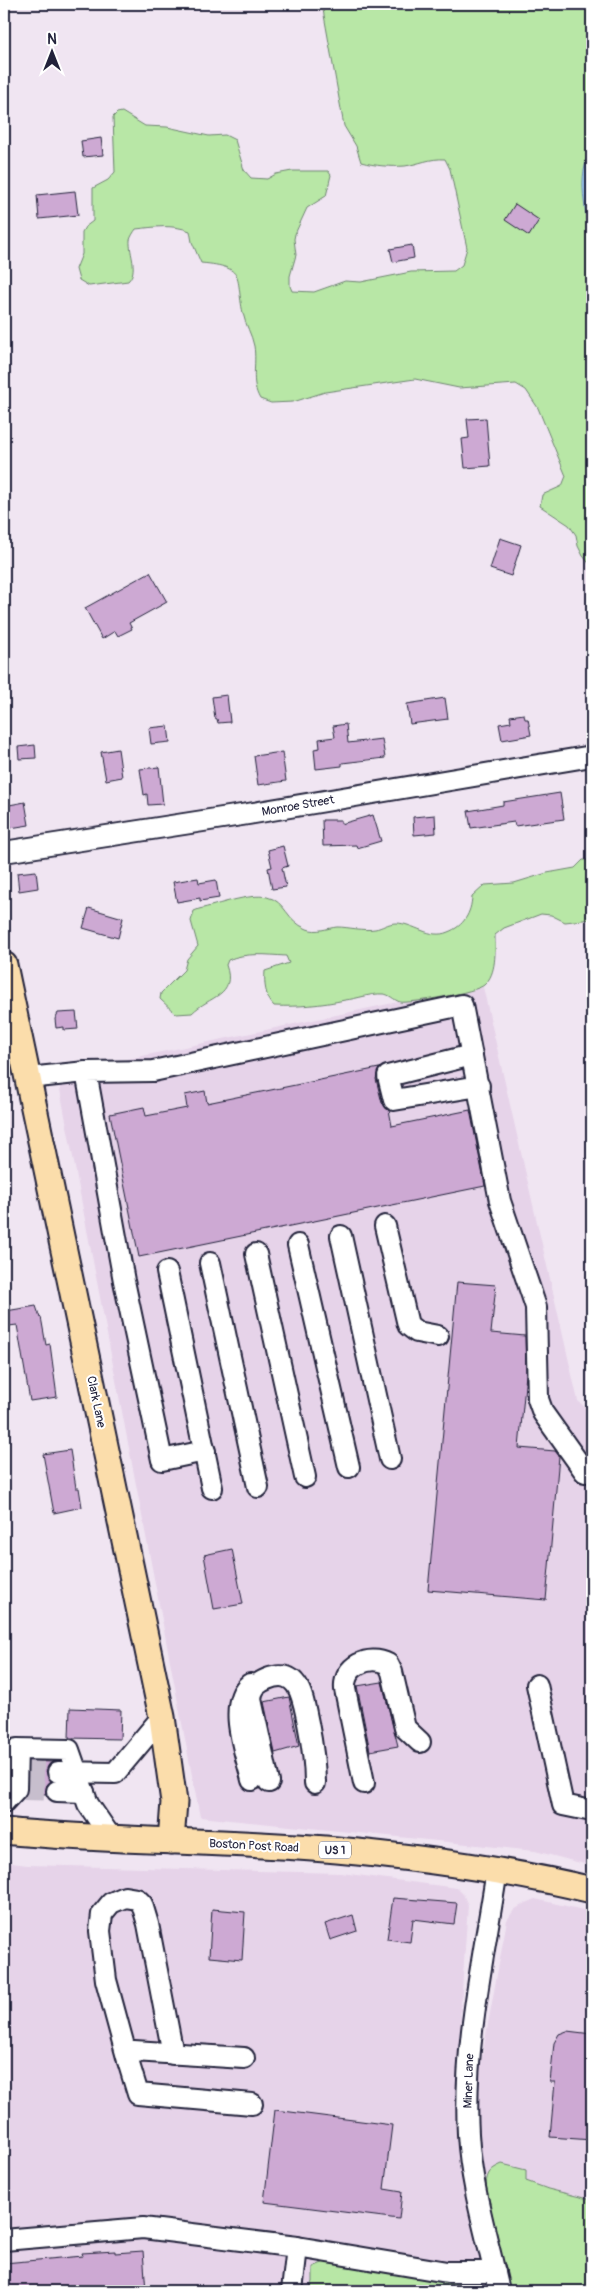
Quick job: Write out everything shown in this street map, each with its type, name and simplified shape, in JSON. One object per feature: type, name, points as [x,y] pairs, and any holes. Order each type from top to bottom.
[{"type":"main road","name":"Clark Lane","points":[[4,965],[162,1717],[174,1802],[172,1841]]},
{"type":"main road","name":"Boston Post Road","points":[[4,1831],[112,1839],[336,1850],[497,1870],[592,1890]]},
{"type":"street","name":"Monroe Street","points":[[4,852],[248,814],[592,756]]},
{"type":"street","points":[[28,1078],[86,1072],[154,1071],[462,1005],[500,1202],[536,1306],[538,1399],[544,1413],[585,1472]]},
{"type":"street","points":[[472,1055],[388,1076],[394,1100],[479,1086]]},
{"type":"street","points":[[86,1072],[124,1281],[162,1460],[205,1451]]},
{"type":"street","points":[[384,1226],[408,1324],[417,1332],[438,1336]]},
{"type":"street","points":[[341,1236],[390,1459]]},
{"type":"street","points":[[298,1245],[349,1468]]},
{"type":"street","points":[[256,1254],[304,1477]]},
{"type":"street","points":[[210,1263],[258,1487]]},
{"type":"street","points":[[167,1272],[212,1488]]},
{"type":"street","points":[[364,1783],[345,1689],[345,1678],[351,1668],[374,1661],[388,1664],[392,1672],[404,1728],[420,1742]]},
{"type":"street","points":[[261,1781],[251,1699],[252,1692],[260,1682],[276,1676],[290,1679],[300,1690],[304,1698],[314,1754],[315,1784]]},
{"type":"street","points":[[537,1685],[563,1805],[592,1811]]},
{"type":"street","points":[[84,1792],[57,1782],[78,1773],[115,1773],[162,1717]]},
{"type":"street","points":[[17,1785],[11,1749],[69,1750],[88,1804],[112,1839]]},
{"type":"street","name":"Miner Lane","points":[[497,1870],[474,2023],[468,2089],[468,2137],[498,2291]]},
{"type":"street","points":[[173,2054],[148,1924],[137,1899],[125,1897],[111,1903],[102,1914],[100,1931],[106,1980],[131,2056],[138,2094],[252,2104]]},
{"type":"street","points":[[131,2056],[173,2054],[244,2058]]},
{"type":"street","points":[[4,2240],[143,2228],[297,2247],[447,2272],[495,2272]]},
{"type":"street","points":[[292,2291],[297,2247]]},
{"type":"shaded area","points":[[483,987],[578,1401],[592,1414],[592,1866],[535,1851],[200,1817],[57,1074],[398,1002],[435,999]]},
{"type":"shaded area","points":[[4,1862],[27,1865],[341,1873],[457,1888],[463,1894],[468,1905],[461,2005],[457,2116],[462,2169],[484,2287],[327,2261],[313,2267],[313,2282],[308,2291],[4,2291]]},
{"type":"shaded area","points":[[535,1899],[592,1912],[592,2200],[525,2181],[526,2170],[486,2176],[486,2185],[476,2122],[478,2079],[507,1920],[514,1910]]},
{"type":"green space","points":[[322,4],[592,4],[592,153],[586,159],[586,220],[592,240],[592,567],[583,556],[578,546],[576,535],[569,525],[540,506],[542,495],[562,486],[566,476],[538,408],[526,390],[516,384],[459,388],[415,379],[325,392],[293,402],[271,403],[260,399],[255,386],[254,346],[244,317],[236,276],[226,267],[201,263],[192,242],[190,231],[170,227],[136,229],[130,240],[133,272],[128,281],[89,286],[79,280],[76,269],[82,254],[82,232],[93,221],[93,188],[108,180],[115,172],[113,117],[117,113],[122,112],[145,126],[167,127],[209,136],[225,135],[235,140],[244,170],[251,178],[267,179],[276,174],[292,171],[328,171],[331,175],[326,196],[307,208],[295,234],[296,255],[290,276],[292,291],[314,292],[345,281],[361,282],[411,272],[454,271],[462,265],[467,248],[450,169],[445,159],[434,159],[400,166],[361,162],[356,146],[344,126]]},
{"type":"green space","points":[[583,860],[592,860],[592,919],[565,922],[551,915],[541,914],[504,928],[495,935],[494,962],[491,975],[484,985],[479,988],[443,997],[406,1002],[400,1002],[385,994],[378,994],[319,1004],[274,1006],[266,990],[265,971],[289,963],[286,956],[257,955],[235,957],[228,960],[226,965],[228,983],[225,989],[192,1013],[176,1014],[160,999],[161,993],[184,970],[187,959],[198,946],[191,921],[194,911],[199,909],[243,898],[260,896],[273,899],[295,921],[311,930],[337,927],[370,929],[396,923],[428,933],[441,934],[454,929],[462,923],[468,914],[472,897],[485,885],[514,883],[547,873],[575,868]]},
{"type":"green space","points":[[502,2164],[526,2170],[526,2181],[548,2189],[592,2200],[592,2291],[508,2291],[486,2185],[490,2172]]},
{"type":"green space","points":[[327,2261],[484,2287],[485,2291],[308,2291],[313,2282],[313,2267]]},
{"type":"water","points":[[592,153],[592,240],[583,195],[583,182],[587,161]]},
{"type":"building","points":[[101,138],[103,155],[83,157],[81,141]]},
{"type":"building","points":[[75,191],[78,215],[39,219],[37,195]]},
{"type":"building","points":[[515,204],[539,220],[529,236],[505,220]]},
{"type":"building","points":[[412,245],[414,258],[393,262],[390,249]]},
{"type":"building","points":[[486,418],[490,466],[465,468],[462,439],[469,438],[467,419]]},
{"type":"building","points":[[500,538],[521,545],[511,576],[490,569]]},
{"type":"building","points":[[150,572],[167,602],[129,623],[132,629],[118,636],[115,631],[102,639],[85,608]]},
{"type":"building","points":[[227,695],[230,722],[218,723],[215,718],[212,697]]},
{"type":"building","points":[[445,698],[448,719],[410,724],[407,704]]},
{"type":"building","points":[[524,714],[525,719],[528,719],[531,735],[502,740],[499,724],[511,722],[510,716]]},
{"type":"building","points":[[346,724],[348,743],[382,739],[385,758],[342,763],[342,766],[316,769],[314,749],[320,748],[319,739],[335,737],[333,726]]},
{"type":"building","points":[[168,726],[170,742],[151,744],[149,728]]},
{"type":"building","points":[[35,745],[36,758],[19,759],[18,747]]},
{"type":"building","points":[[118,749],[122,777],[106,780],[101,752]]},
{"type":"building","points":[[282,752],[286,781],[258,785],[254,756]]},
{"type":"building","points":[[159,767],[163,804],[148,805],[147,794],[144,795],[140,769]]},
{"type":"building","points":[[560,793],[564,819],[515,826],[514,822],[471,828],[468,811],[503,805],[503,802]]},
{"type":"building","points":[[25,802],[29,825],[4,829],[4,806]]},
{"type":"building","points":[[373,815],[381,841],[357,848],[356,845],[323,846],[322,820],[341,820],[341,824]]},
{"type":"building","points":[[435,815],[436,833],[414,835],[413,817]]},
{"type":"building","points":[[283,846],[288,866],[282,868],[286,887],[272,889],[268,868],[272,867],[268,850]]},
{"type":"building","points":[[36,871],[38,888],[19,891],[17,873]]},
{"type":"building","points":[[198,878],[199,883],[216,880],[219,898],[200,901],[200,898],[177,902],[173,882]]},
{"type":"building","points":[[89,908],[123,918],[118,938],[83,928]]},
{"type":"building","points":[[76,1012],[78,1029],[64,1030],[64,1027],[56,1028],[55,1019],[58,1013]]},
{"type":"building","points":[[379,1068],[376,1079],[382,1103],[389,1110],[392,1126],[470,1110],[485,1186],[139,1257],[110,1114],[144,1107],[146,1116],[187,1108],[185,1095],[205,1091],[207,1103]]},
{"type":"building","points":[[457,1282],[496,1285],[491,1333],[525,1336],[526,1374],[519,1448],[555,1451],[559,1456],[546,1600],[428,1590]]},
{"type":"building","points":[[36,1306],[41,1317],[46,1345],[50,1344],[57,1397],[30,1401],[17,1325],[9,1326],[6,1311]]},
{"type":"building","points":[[70,1450],[76,1488],[79,1488],[82,1507],[54,1513],[43,1454]]},
{"type":"building","points":[[232,1549],[243,1604],[214,1609],[204,1555]]},
{"type":"building","points":[[382,1682],[398,1746],[370,1751],[357,1686]]},
{"type":"building","points":[[289,1697],[299,1746],[275,1753],[264,1702]]},
{"type":"building","points":[[70,1708],[121,1710],[120,1739],[69,1738]]},
{"type":"building","points":[[29,1761],[52,1762],[46,1771],[51,1781],[47,1785],[46,1794],[27,1793]]},
{"type":"building","points":[[393,1898],[457,1903],[454,1924],[413,1919],[410,1942],[387,1939]]},
{"type":"building","points":[[212,1909],[245,1912],[242,1960],[209,1957]]},
{"type":"building","points":[[353,1915],[357,1931],[330,1940],[325,1924]]},
{"type":"building","points":[[567,2031],[592,2034],[592,2140],[550,2137],[555,2082],[550,2082],[554,2043],[559,2034]]},
{"type":"building","points":[[275,2110],[392,2125],[384,2189],[402,2192],[399,2219],[264,2202]]},
{"type":"building","points":[[115,2251],[115,2253],[143,2251],[146,2291],[4,2291],[4,2263],[83,2256],[82,2253]]},
{"type":"tunnel","points":[[24,1771],[58,1772]]},
{"type":"tunnel","points":[[24,1790],[57,1791]]}]
